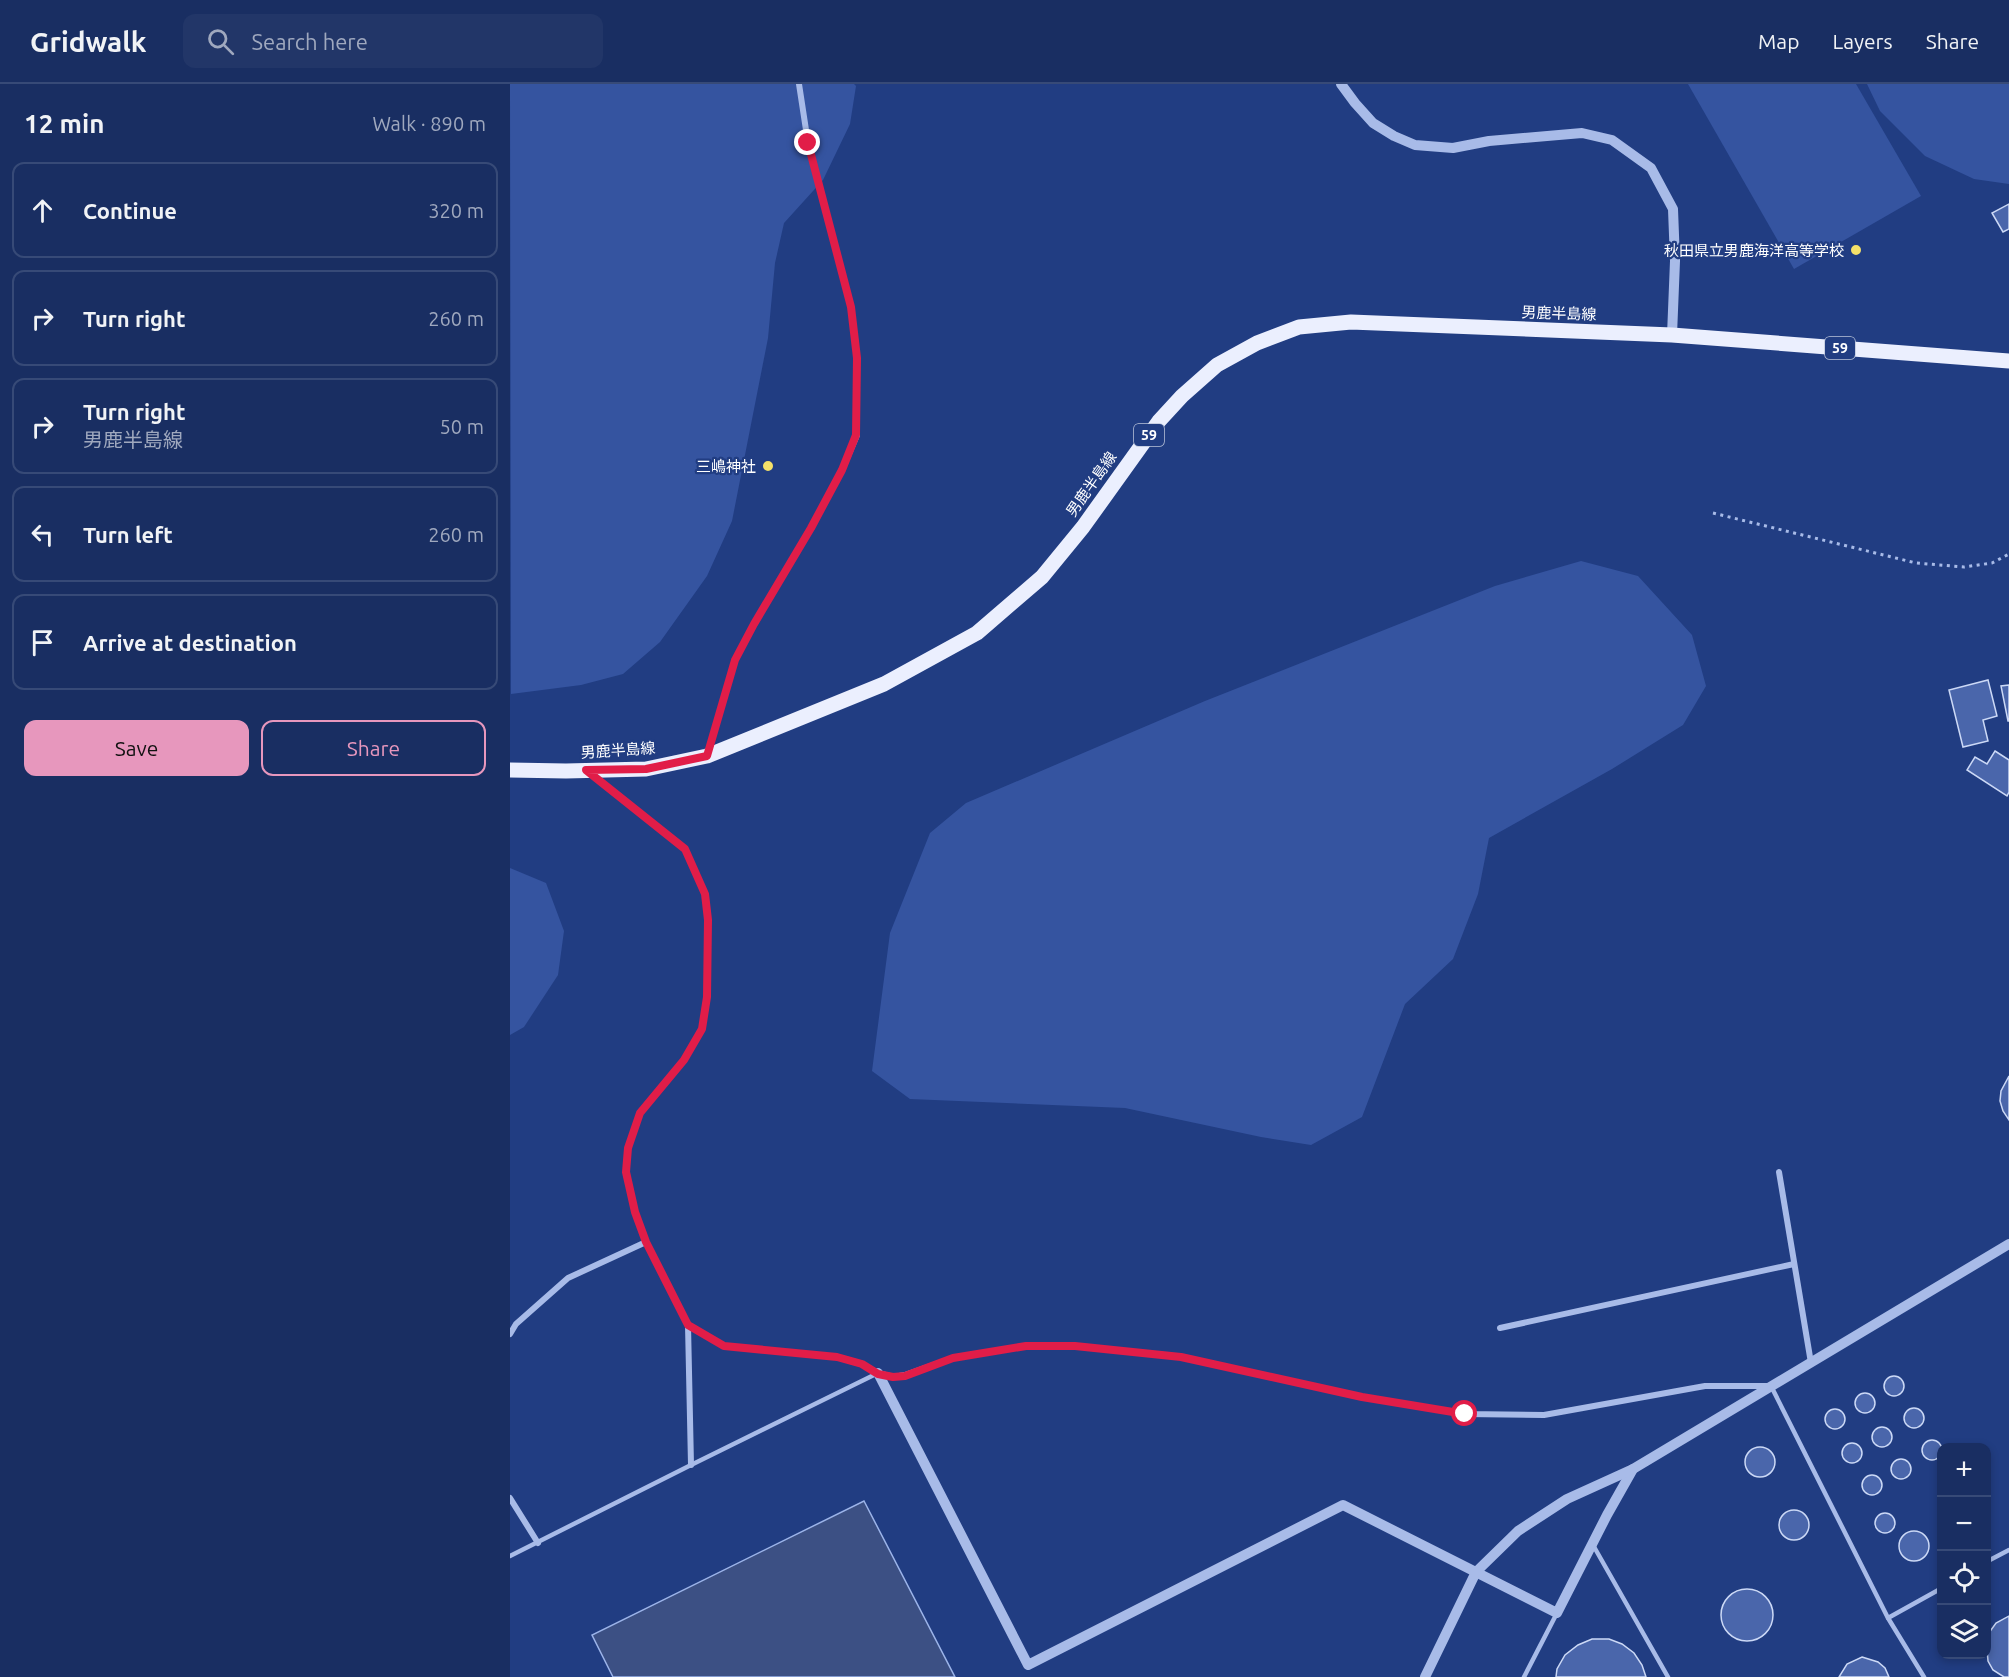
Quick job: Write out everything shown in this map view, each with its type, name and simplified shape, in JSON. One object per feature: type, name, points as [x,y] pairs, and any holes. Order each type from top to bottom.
[{"type":"main road","name":"男鹿半島線","points":[[510,770],[646,769],[707,756],[884,684],[977,633],[1041,577],[1083,527],[1160,421],[1182,396],[1217,365],[1257,343],[1299,327],[1351,322],[1672,335],[2009,361]]},
{"type":"street","points":[[707,756],[735,660],[811,528],[842,470],[856,435],[857,358],[851,307],[808,143],[798,84]]},
{"type":"street","points":[[1341,84],[1373,123],[1415,145],[1453,148],[1489,141],[1581,133],[1611,140],[1651,168],[1673,209],[1675,261],[1672,335]]},
{"type":"street","points":[[586,770],[685,849],[705,894],[708,920],[707,997],[702,1029],[684,1060],[640,1113],[628,1148],[626,1172],[635,1212],[646,1242],[688,1325],[691,1465]]},
{"type":"street","points":[[1779,1173],[1811,1363]]},
{"type":"street","points":[[510,1334],[516,1324],[568,1278],[646,1242]]},
{"type":"street","points":[[1425,1677],[1476,1572],[1518,1531],[1567,1500],[1633,1469],[2009,1244]]},
{"type":"street","points":[[1500,1328],[1794,1264]]},
{"type":"street","points":[[688,1325],[724,1346],[837,1357],[862,1364],[878,1374],[893,1377],[905,1376],[953,1358],[1026,1346],[1075,1346],[1181,1357],[1362,1397],[1465,1414],[1544,1415],[1705,1386],[1771,1386]]},
{"type":"street","points":[[878,1374],[1028,1665],[1343,1505],[1557,1613],[1606,1515],[1633,1469]]},
{"type":"street","points":[[510,1498],[538,1543]]},
{"type":"lane","points":[[510,1556],[878,1374]]},
{"type":"lane","points":[[1771,1386],[1888,1618],[1924,1677]]},
{"type":"lane","points":[[1593,1545],[1668,1677]]},
{"type":"lane","points":[[1991,1560],[2009,1550]]},
{"type":"lane","points":[[1888,1618],[1937,1590]]},
{"type":"lane","points":[[1524,1677],[1557,1613]]},
{"type":"path","points":[[1713,513],[1916,564],[1964,567],[1992,563],[2009,554]]},
{"type":"shaded area","points":[[510,84],[854,84],[856,86],[850,124],[823,180],[784,223],[775,263],[768,338],[732,521],[707,576],[660,642],[623,674],[581,685],[511,694]]},
{"type":"shaded area","points":[[1688,84],[1856,84],[1921,196],[1794,269]]},
{"type":"shaded area","points":[[1867,84],[2009,84],[2009,184],[1974,179],[1925,156],[1880,111]]},
{"type":"shaded area","points":[[1581,561],[1638,576],[1692,635],[1706,686],[1683,725],[1612,769],[1489,838],[1478,894],[1453,959],[1405,1004],[1362,1117],[1311,1145],[1261,1137],[1125,1108],[910,1099],[872,1071],[890,933],[930,833],[966,803],[1205,701],[1495,586]]},
{"type":"shaded area","points":[[510,868],[546,883],[564,931],[558,975],[524,1027],[510,1035]]},
{"type":"shaded area","points":[[864,1501],[955,1677],[613,1677],[592,1635]]},
{"type":"building","points":[[2009,204],[2009,229],[2003,232],[1992,213]]},
{"type":"building","points":[[1988,680],[1997,716],[1983,720],[1988,741],[1963,747],[1949,690]]},
{"type":"building","points":[[2009,685],[2009,721],[2008,721],[2001,686]]},
{"type":"building","points":[[1995,751],[2009,760],[2007,796],[1967,770],[1975,757],[1987,764]]},
{"type":"building","points":[[2009,1076],[2009,1120],[2000,1101],[2001,1091]]},
{"type":"building","points":[[1894,1376],[1901,1379],[1904,1386],[1901,1393],[1894,1396],[1887,1393],[1884,1386],[1887,1379]]},
{"type":"building","points":[[1865,1393],[1872,1396],[1875,1403],[1872,1410],[1865,1413],[1858,1410],[1855,1403],[1858,1396]]},
{"type":"building","points":[[1914,1408],[1921,1411],[1924,1418],[1921,1425],[1914,1428],[1907,1425],[1904,1418],[1907,1411]]},
{"type":"building","points":[[1835,1409],[1842,1412],[1845,1419],[1842,1426],[1835,1429],[1828,1426],[1825,1419],[1828,1412]]},
{"type":"building","points":[[1882,1427],[1889,1430],[1892,1437],[1889,1444],[1882,1447],[1875,1444],[1872,1437],[1875,1430]]},
{"type":"building","points":[[1928,1441],[1939,1443],[1937,1443],[1937,1458],[1928,1459],[1923,1454],[1923,1446]]},
{"type":"building","points":[[1852,1443],[1859,1446],[1862,1453],[1859,1460],[1852,1463],[1845,1460],[1842,1453],[1845,1446]]},
{"type":"building","points":[[1760,1447],[1770,1452],[1775,1462],[1770,1472],[1760,1477],[1750,1472],[1745,1462],[1750,1452]]},
{"type":"building","points":[[1901,1459],[1908,1462],[1911,1469],[1908,1476],[1901,1479],[1894,1476],[1891,1469],[1894,1462]]},
{"type":"building","points":[[1872,1475],[1879,1478],[1882,1485],[1879,1492],[1872,1495],[1865,1492],[1862,1485],[1865,1478]]},
{"type":"building","points":[[1794,1510],[1804,1515],[1809,1525],[1804,1535],[1794,1540],[1784,1535],[1779,1525],[1784,1515]]},
{"type":"building","points":[[1885,1513],[1892,1516],[1895,1523],[1892,1530],[1885,1533],[1878,1530],[1875,1523],[1878,1516]]},
{"type":"building","points":[[1914,1531],[1924,1536],[1929,1546],[1924,1556],[1914,1561],[1904,1556],[1899,1546],[1904,1536]]},
{"type":"building","points":[[1747,1589],[1757,1591],[1765,1597],[1771,1605],[1773,1615],[1771,1625],[1765,1633],[1757,1639],[1747,1641],[1737,1639],[1729,1633],[1723,1625],[1721,1615],[1723,1605],[1729,1597],[1737,1591]]},
{"type":"building","points":[[2009,1616],[2009,1677],[2004,1677],[1993,1670],[1988,1661],[1991,1659],[1991,1630],[1996,1623]]},
{"type":"building","points":[[1592,1639],[1609,1639],[1622,1644],[1634,1653],[1646,1677],[1556,1677],[1557,1669],[1565,1655],[1578,1645]]},
{"type":"building","points":[[1862,1657],[1878,1662],[1885,1668],[1889,1677],[1839,1677],[1847,1664]]},
{"type":"place","name":"秋田県立男鹿海洋高等学校","points":[[1856,250]]},
{"type":"place","name":"三嶋神社","points":[[768,466]]},
{"type":"route","points":[[808,143],[828,227],[851,307],[857,358],[858,421],[856,435],[842,470],[811,528],[735,660],[707,756],[646,769],[586,770],[685,849],[705,894],[708,920],[707,997],[702,1029],[684,1060],[640,1113],[628,1148],[626,1172],[635,1212],[646,1242],[688,1325],[724,1346],[837,1357],[862,1364],[878,1374],[893,1377],[905,1376],[953,1358],[1026,1346],[1075,1346],[1181,1357],[1362,1397],[1465,1414]]}]
